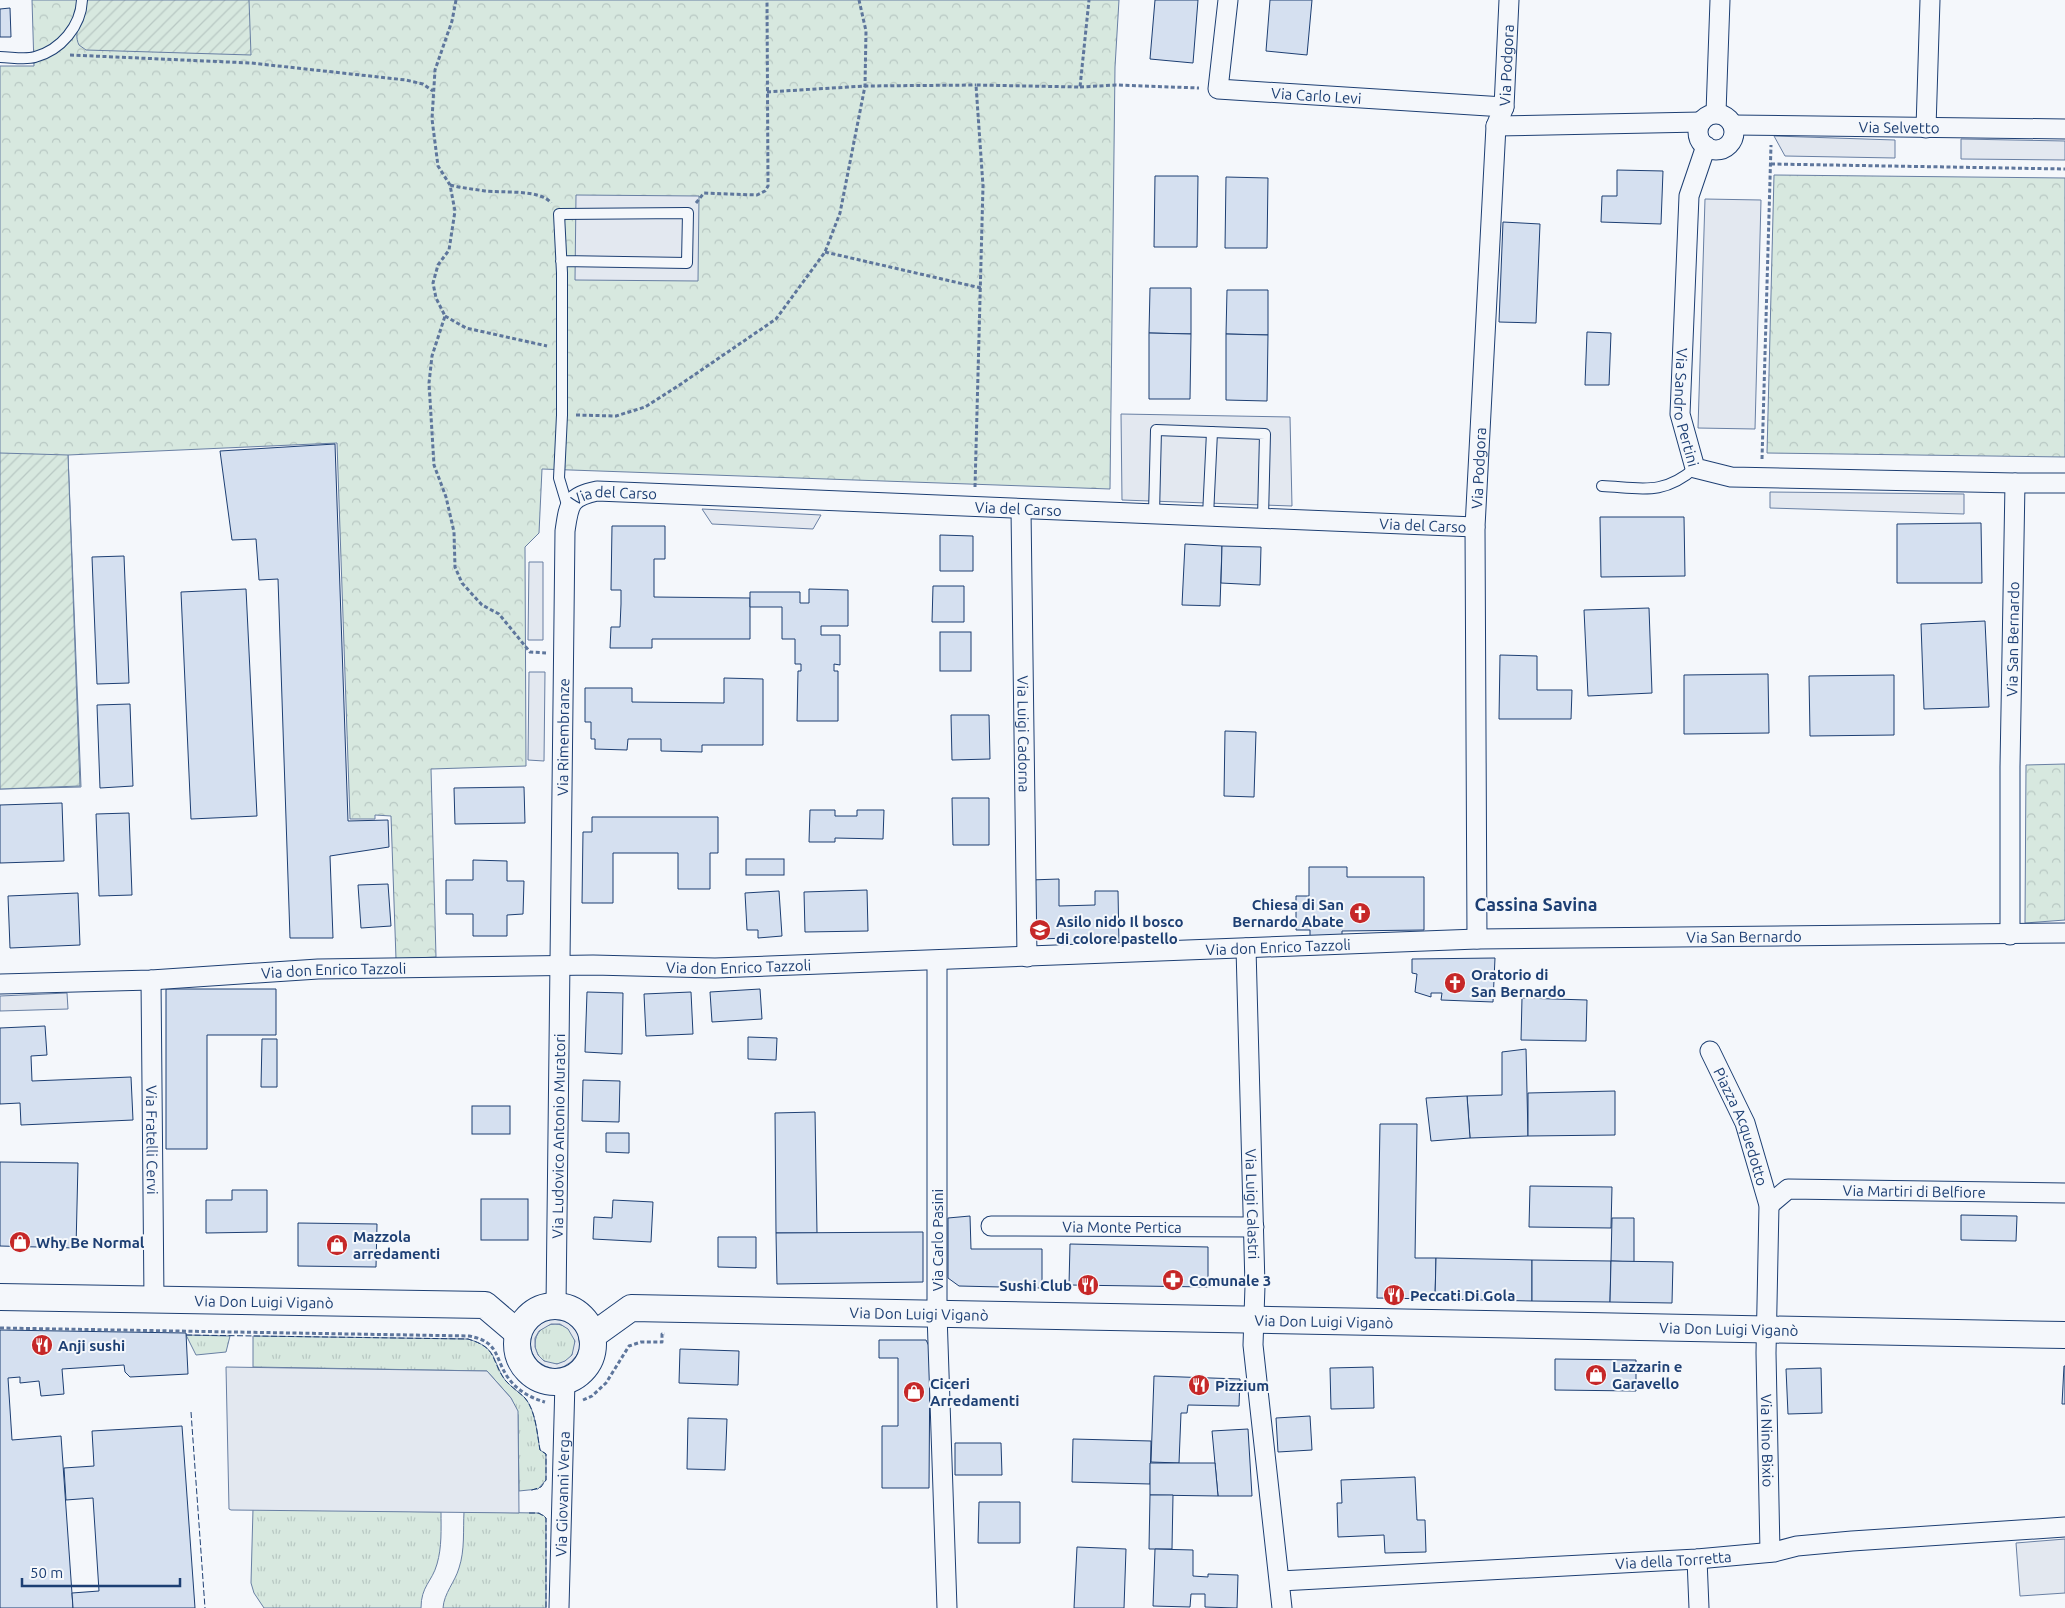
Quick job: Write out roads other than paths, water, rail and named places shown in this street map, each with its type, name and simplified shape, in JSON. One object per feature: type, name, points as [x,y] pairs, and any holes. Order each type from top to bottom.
[{"type":"street","name":"Via Carlo Levi","points":[[1228,0],[1218,89],[1504,107]]},
{"type":"street","name":"Via Podgora","points":[[1477,939],[1475,527],[1496,126],[1504,107],[1509,0]]},
{"type":"street","points":[[1496,126],[1708,118],[1726,116],[1733,125],[1734,136],[1728,146],[1717,150],[1706,146],[1699,137],[1698,132],[1708,118],[1720,0]]},
{"type":"street","points":[[1926,128],[1930,0]]},
{"type":"street","name":"Via Selvetto","points":[[1733,125],[2065,129]]},
{"type":"street","name":"Via Sandro Pertini","points":[[1706,146],[1689,196],[1680,414],[1695,468],[1731,477],[2015,483]]},
{"type":"street","points":[[2015,483],[2065,483]]},
{"type":"street","name":"Via San Bernardo","points":[[2010,935],[2010,767],[2015,483]]},
{"type":"street","name":"Via del Carso","points":[[568,508],[580,494],[597,491],[975,505],[1021,510],[1475,527]]},
{"type":"street","name":"Via Rimembranze","points":[[560,966],[565,531],[568,508]]},
{"type":"street","name":"Via Luigi Cadorna","points":[[1021,510],[1027,957]]},
{"type":"street","name":"Via San Bernardo","points":[[1477,939],[2065,933]]},
{"type":"street","name":"Via don Enrico Tazzoli","points":[[0,984],[151,980],[318,969],[560,966],[714,968],[1477,939]]},
{"type":"street","name":"Via Luigi Calastri","points":[[1246,948],[1254,1226],[1255,1286],[1253,1345],[1282,1608]]},
{"type":"street","name":"Via Carlo Pasini","points":[[937,961],[937,1314],[947,1608]]},
{"type":"street","name":"Via Ludovico Antonio Muratori","points":[[556,1306],[560,966]]},
{"type":"street","name":"Via Fratelli Cervi","points":[[151,980],[154,1300]]},
{"type":"street","name":"Piazza Acquedotto","points":[[1710,1051],[1745,1123],[1769,1205],[1768,1330]]},
{"type":"street","name":"Via Martiri di Belfiore","points":[[1769,1205],[1788,1189],[2065,1193]]},
{"type":"street","name":"Via Monte Pertica","points":[[990,1226],[1254,1226]]},
{"type":"street","name":"Via Don Luigi Viganò","points":[[0,1297],[485,1305],[518,1333]]},
{"type":"street","points":[[548,1306],[556,1306],[580,1314],[592,1336],[592,1353],[585,1368],[572,1378],[565,1392],[557,1383],[540,1380],[527,1371],[518,1357],[516,1349],[521,1325],[532,1313],[548,1306]]},
{"type":"street","name":"Via Don Luigi Viganò","points":[[592,1336],[631,1308],[2065,1336]]},
{"type":"street","name":"Via Nino Bixio","points":[[1768,1330],[1766,1354],[1770,1552]]},
{"type":"street","name":"Via Giovanni Verga","points":[[560,1608],[565,1392]]},
{"type":"street","name":"Via della Torretta","points":[[1280,1581],[1697,1559],[1862,1540],[2065,1527]]},
{"type":"street","points":[[1697,1559],[1700,1608]]},
{"type":"lane","points":[[0,57],[34,58],[53,50],[71,33],[81,12],[82,0]]},
{"type":"lane","points":[[561,261],[687,263],[688,213],[559,214],[562,415],[558,478],[568,508]]},
{"type":"lane","points":[[1154,514],[1156,430],[1212,432],[1265,434],[1262,518]]},
{"type":"lane","points":[[1208,516],[1212,432]]},
{"type":"lane","points":[[1602,486],[1658,489],[1681,480],[1695,468]]},
{"type":"place","name":"Chiesa di San Bernardo Abate","points":[[1360,913]]},
{"type":"place","name":"Asilo nido Il bosco di colore pastello","points":[[1040,930]]},
{"type":"place","name":"Oratorio di San Bernardo","points":[[1455,983]]},
{"type":"place","name":"Why Be Normal","points":[[20,1242]]},
{"type":"place","name":"Mazzola arredamenti","points":[[337,1245]]},
{"type":"place","name":"Comunale 3","points":[[1173,1280]]},
{"type":"place","name":"Sushi Club","points":[[1088,1285]]},
{"type":"place","name":"Peccati Di Gola","points":[[1394,1295]]},
{"type":"place","name":"Anji sushi","points":[[42,1345]]},
{"type":"place","name":"Lazzarin e Garavello","points":[[1596,1375]]},
{"type":"place","name":"Pizzium","points":[[1199,1385]]},
{"type":"place","name":"Ciceri Arredamenti","points":[[914,1392]]},
{"type":"district","name":"Cassina Savina","points":[[1536,904]]}]
